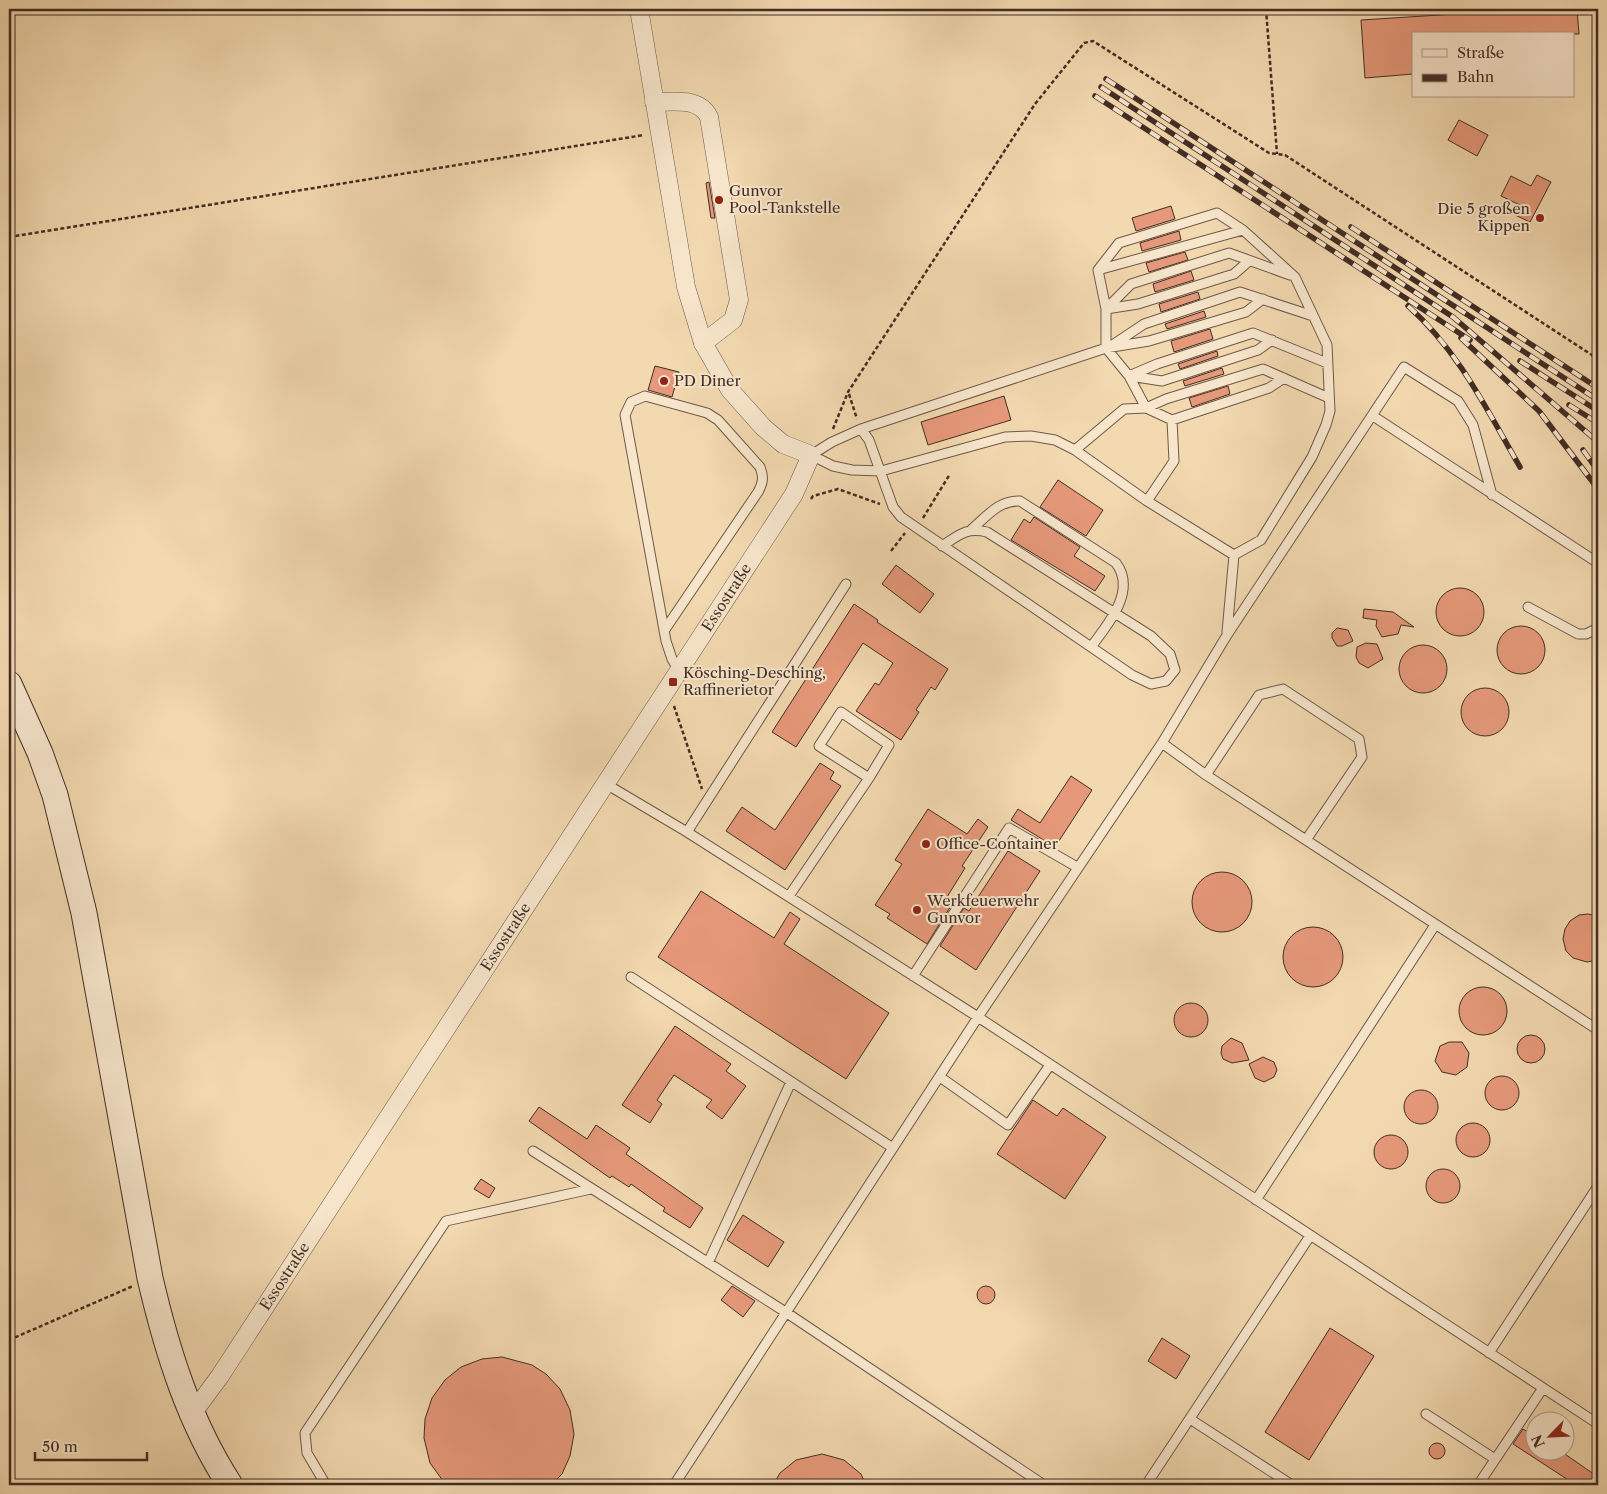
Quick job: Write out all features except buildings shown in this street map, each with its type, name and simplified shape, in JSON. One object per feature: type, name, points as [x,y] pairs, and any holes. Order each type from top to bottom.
[{"type":"street","points":[[639,9],[686,287],[703,342],[730,390],[763,427],[783,444],[811,455]]},
{"type":"street","points":[[654,102],[696,104],[706,111],[709,117],[739,300],[733,320],[703,342]]},
{"type":"street","name":"Essostraße","points":[[192,1414],[220,1376],[680,671],[794,494],[811,455]]},
{"type":"street","points":[[9,684],[40,753],[54,795],[84,913],[150,1278],[164,1335],[192,1414],[230,1485]]},
{"type":"lane","points":[[1234,555],[1261,540],[1312,457],[1330,411],[1327,345],[1295,277],[1243,230],[1216,213],[1119,243],[1098,270],[1106,309],[1106,348],[1129,376],[1146,408],[1172,420],[1269,388],[1284,378]]},
{"type":"lane","points":[[1098,270],[1243,230]]},
{"type":"lane","points":[[1106,309],[1132,284],[1229,253],[1295,277]]},
{"type":"lane","points":[[1106,309],[1138,304],[1234,274],[1249,261]]},
{"type":"lane","points":[[1106,348],[1144,324],[1240,292],[1313,316]]},
{"type":"lane","points":[[811,455],[832,442],[861,430],[1106,348],[1149,342],[1246,312],[1263,299]]},
{"type":"lane","points":[[1129,376],[1157,364],[1252,333],[1327,363]]},
{"type":"lane","points":[[1129,376],[1162,381],[1258,350],[1272,340]]},
{"type":"lane","points":[[674,1485],[978,1017],[1162,743],[1227,635],[1404,367],[1458,401],[1473,425],[1492,495]]},
{"type":"lane","points":[[1075,450],[1124,410],[1146,408],[1166,399],[1263,369],[1329,398]]},
{"type":"lane","points":[[664,631],[758,492],[763,484],[763,476],[760,467],[718,420],[708,413],[646,396],[631,402],[626,415],[664,631],[672,659],[680,671]]},
{"type":"lane","points":[[1373,416],[1598,563]]},
{"type":"lane","points":[[1147,501],[1174,460],[1172,420]]},
{"type":"lane","points":[[861,430],[869,440],[893,506],[901,517],[1132,675],[1151,684],[1166,681],[1175,670],[1170,654],[1151,636],[987,532],[972,529]]},
{"type":"lane","points":[[811,455],[833,466],[852,470],[881,472],[1006,437],[1031,436],[1055,440],[1075,450],[1147,501],[1234,555]]},
{"type":"lane","points":[[942,546],[972,529],[998,506],[1009,501],[1020,501],[1116,563],[1123,572],[1124,586],[1115,614],[1090,647]]},
{"type":"lane","points":[[1227,635],[1234,555]]},
{"type":"lane","points":[[687,832],[846,584]]},
{"type":"lane","points":[[1528,607],[1578,634],[1586,634],[1598,628]]},
{"type":"lane","points":[[1206,775],[1259,695],[1284,689],[1359,739],[1362,757],[1306,840]]},
{"type":"lane","points":[[789,896],[869,778],[889,745],[841,712],[819,746],[869,778]]},
{"type":"lane","points":[[1162,743],[1206,775],[1598,1030]]},
{"type":"lane","points":[[606,784],[687,832],[978,1017],[1598,1424]]},
{"type":"lane","points":[[913,976],[1010,828],[1077,867]]},
{"type":"lane","points":[[1256,1200],[1435,925]]},
{"type":"lane","points":[[631,976],[893,1148]]},
{"type":"lane","points":[[940,1077],[1008,1126],[1050,1065]]},
{"type":"lane","points":[[708,1263],[791,1082]]},
{"type":"lane","points":[[533,1152],[787,1313],[1030,1482],[1044,1485]]},
{"type":"lane","points":[[1490,1353],[1598,1186]]},
{"type":"lane","points":[[326,1485],[307,1453],[305,1433],[446,1221],[591,1188]]},
{"type":"lane","points":[[1146,1485],[1310,1236]]},
{"type":"lane","points":[[1478,1485],[1543,1388]]},
{"type":"lane","points":[[1426,1414],[1495,1460]]},
{"type":"lane","points":[[1190,1419],[1292,1485]]},
{"type":"path","points":[[1266,9],[1277,154]]},
{"type":"path","points":[[9,238],[659,132]]},
{"type":"path","points":[[891,551],[922,519],[950,474]]},
{"type":"path","points":[[809,502],[813,496],[838,489],[882,505],[893,506]]},
{"type":"path","points":[[668,689],[706,802]]},
{"type":"path","points":[[9,1340],[150,1278]]},
{"type":"railway","points":[[1106,79],[1598,400]]},
{"type":"railway","points":[[1101,87],[1453,317],[1598,442]]},
{"type":"railway","points":[[1095,96],[1470,340]]},
{"type":"railway","points":[[1351,227],[1598,388]]},
{"type":"railway","points":[[1408,306],[1426,323],[1457,361],[1520,467]]},
{"type":"railway","points":[[1461,338],[1539,411],[1598,489]]},
{"type":"railway","points":[[1520,361],[1598,411]]},
{"type":"railway","points":[[1569,405],[1598,423]]},
{"type":"railway","points":[[1583,450],[1598,471]]},
{"type":"place","name":"Gunvor Pool-Tankstelle","points":[[719,200]]},
{"type":"place","name":"Die 5 großen Kippen","points":[[1540,218]]},
{"type":"place","name":"PD Diner","points":[[664,381]]},
{"type":"place","name":"Kösching-Desching, Raffinerietor","points":[[673,682]]},
{"type":"place","name":"Office-Container","points":[[926,844]]},
{"type":"place","name":"Werkfeuerwehr Gunvor","points":[[917,910]]}]
